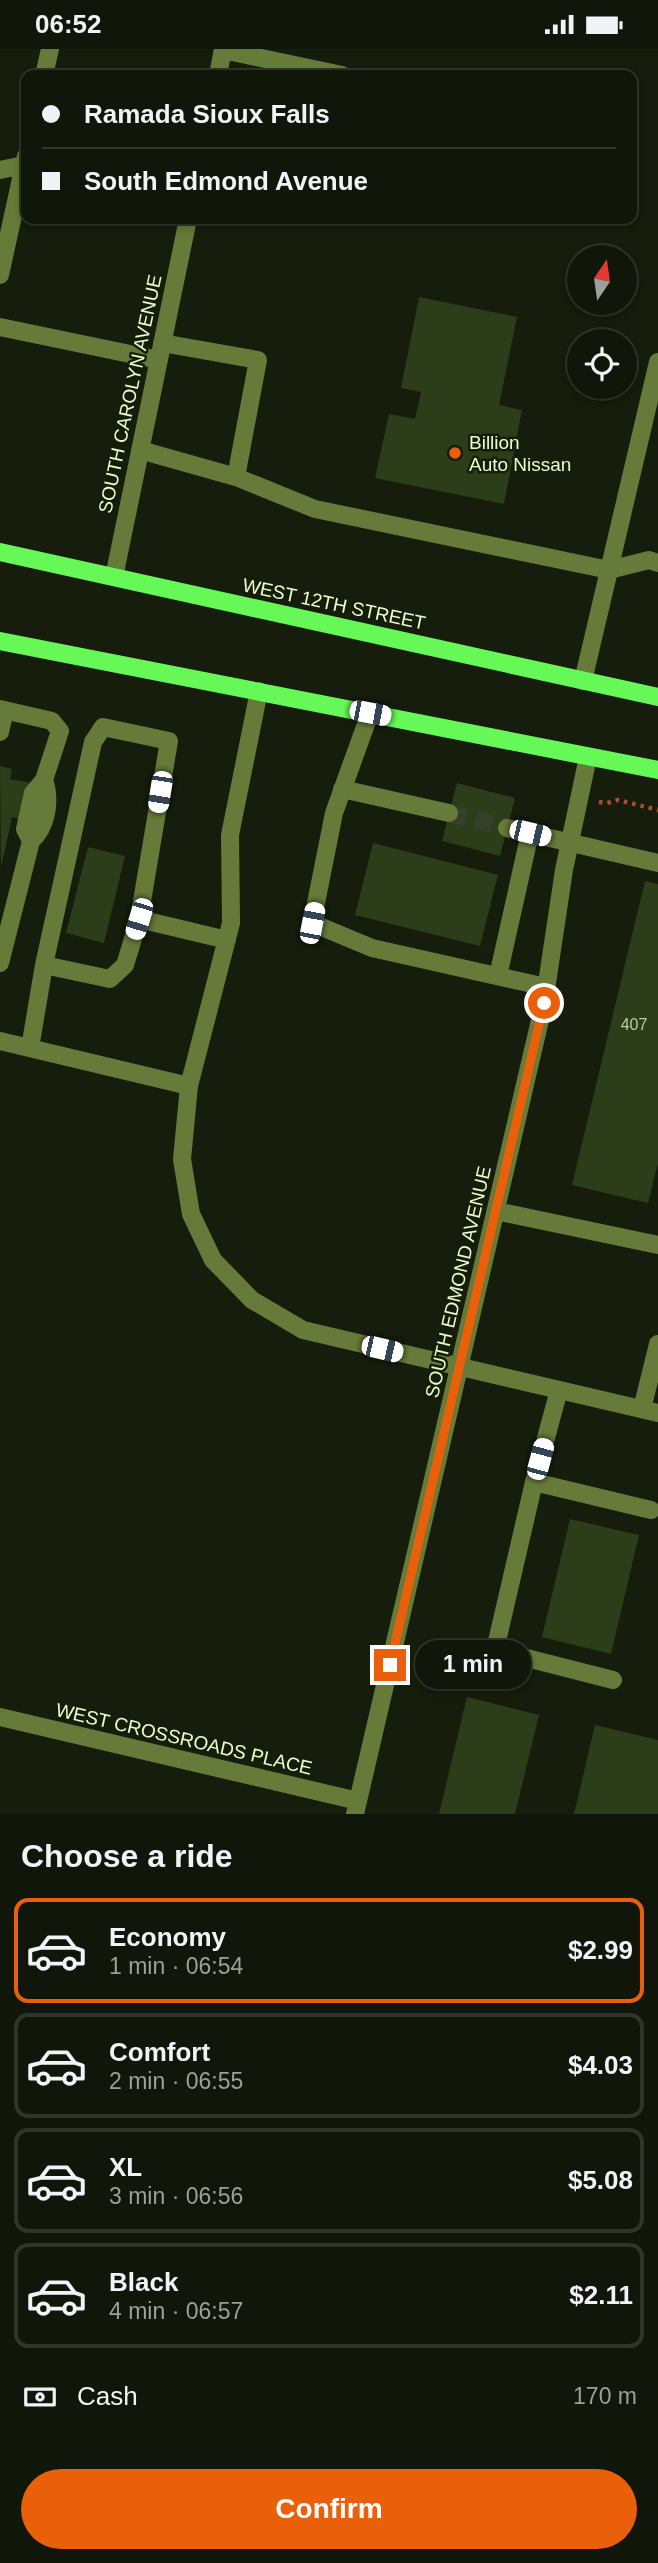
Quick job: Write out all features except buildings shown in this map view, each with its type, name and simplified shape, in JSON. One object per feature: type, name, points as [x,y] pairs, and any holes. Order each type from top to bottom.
[{"type":"main road","name":"WEST 12TH STREET","points":[[0,552],[658,697]]},
{"type":"main road","points":[[0,641],[658,770]]},
{"type":"street","points":[[45,70],[50,49]]},
{"type":"street","points":[[219,70],[223,50],[290,56],[328,70]]},
{"type":"street","points":[[0,170],[21,162]]},
{"type":"street","points":[[0,275],[21,178]]},
{"type":"street","name":"SOUTH CAROLYN AVENUE","points":[[114,577],[187,224]]},
{"type":"street","points":[[0,327],[161,352],[258,360],[236,477]]},
{"type":"street","points":[[583,681],[658,362]]},
{"type":"street","points":[[140,450],[236,477],[315,509],[609,570],[649,561],[658,563]]},
{"type":"street","points":[[259,691],[230,835],[232,923],[189,1086],[182,1159],[191,1214],[212,1260],[252,1300],[303,1330],[650,1411],[658,1344]]},
{"type":"street","points":[[0,731],[2,709],[52,721],[60,731],[44,780],[33,793],[26,829],[31,841],[0,963]]},
{"type":"street","points":[[370,713],[334,813],[312,923],[372,948],[546,987]]},
{"type":"street","points":[[30,1048],[44,965],[93,742],[103,727],[169,741],[139,919],[125,965],[110,979],[44,965]]},
{"type":"street","name":"SOUTH EDMOND AVENUE","points":[[357,1807],[546,987],[570,843],[588,757]]},
{"type":"street","points":[[342,789],[449,813]]},
{"type":"street","points":[[507,828],[658,863]]},
{"type":"street","points":[[498,976],[530,833]]},
{"type":"street","points":[[139,919],[227,940]]},
{"type":"street","points":[[0,1041],[189,1086]]},
{"type":"street","points":[[496,1211],[658,1245]]},
{"type":"street","points":[[559,1390],[534,1482],[495,1650],[613,1680]]},
{"type":"street","points":[[534,1482],[651,1510]]},
{"type":"street","name":"WEST CROSSROADS PLACE","points":[[0,1717],[357,1807]]},
{"type":"path","points":[[607,803],[618,800],[658,810]]},
{"type":"tunnel","points":[[449,813],[507,828]]},
{"type":"place","name":"Billion Auto Nissan","points":[[455,453]]},
{"type":"route","points":[[390,1665],[544,1003]]}]
